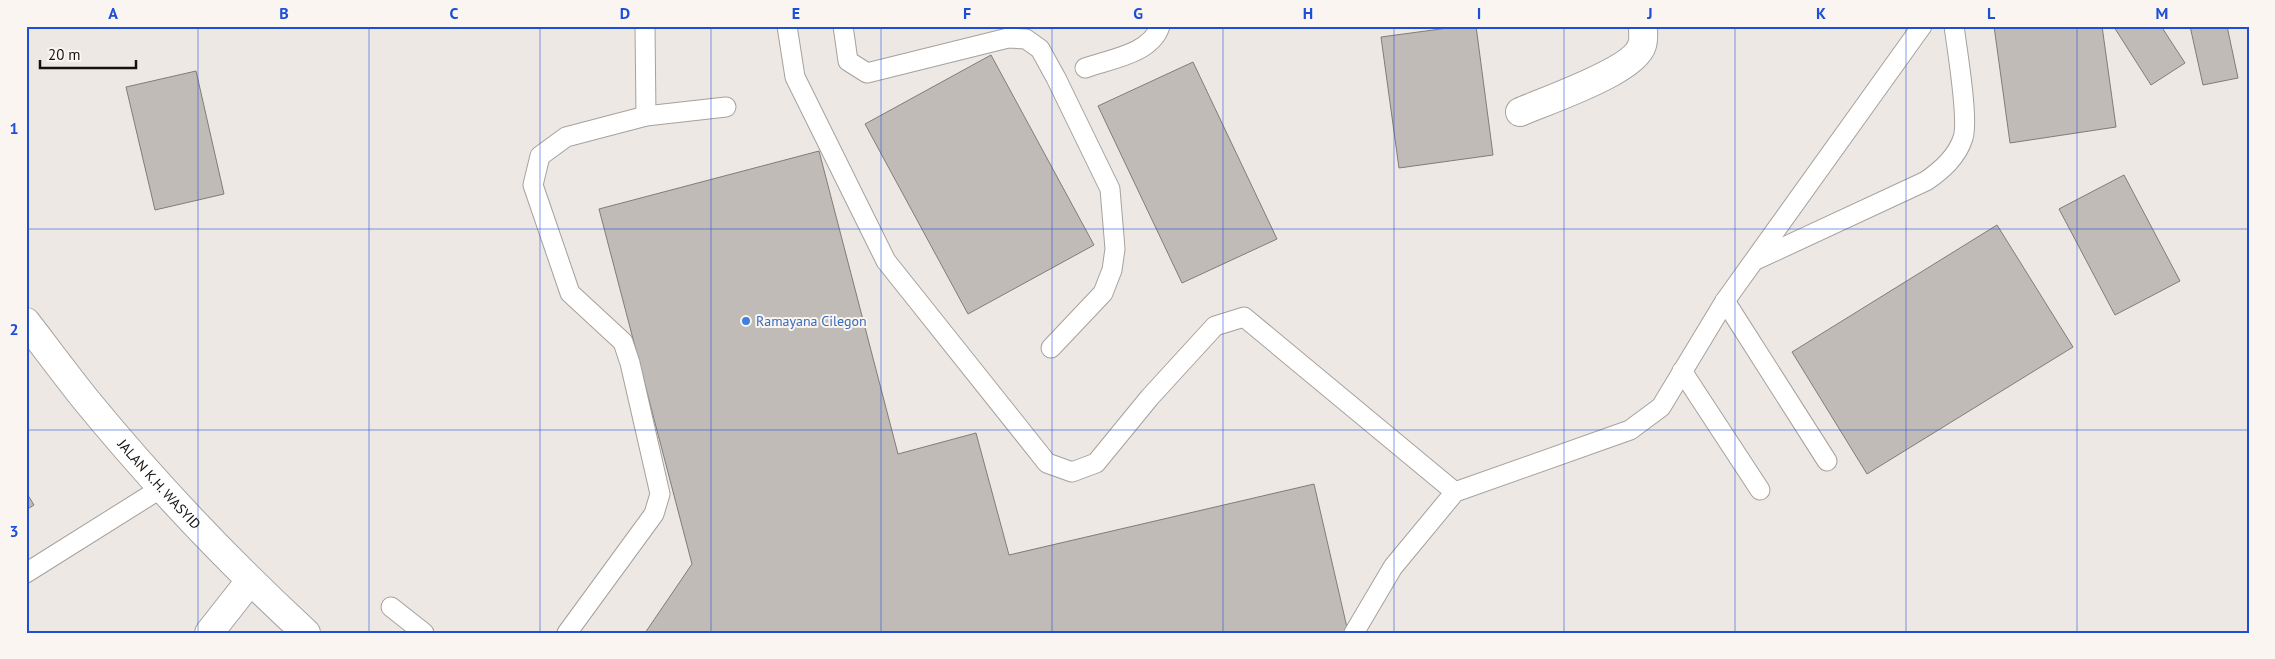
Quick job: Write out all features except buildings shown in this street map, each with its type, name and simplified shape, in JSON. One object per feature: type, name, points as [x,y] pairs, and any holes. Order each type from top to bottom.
[{"type":"street","points":[[1520,112],[1611,74],[1632,60],[1642,46],[1643,26]]},
{"type":"street","name":"JALAN K.H. WASYID","points":[[26,322],[87,400],[162,487],[250,581],[306,633]]},
{"type":"street","points":[[209,633],[250,581]]},
{"type":"lane","points":[[645,26],[646,116]]},
{"type":"lane","points":[[788,26],[795,77],[886,262],[1047,463],[1072,472],[1096,463],[1150,397],[1215,326],[1244,316],[1455,492]]},
{"type":"lane","points":[[843,26],[848,61],[867,73],[1008,38],[1026,39],[1040,49],[1110,189],[1115,249],[1112,270],[1103,293],[1051,348]]},
{"type":"lane","points":[[1086,68],[1143,48],[1156,36],[1160,26]]},
{"type":"lane","points":[[1354,633],[1393,567],[1455,492],[1630,430],[1661,408],[1725,301],[1922,26]]},
{"type":"lane","points":[[1756,260],[1926,181],[1945,168],[1958,150],[1964,137],[1964,118],[1954,26]]},
{"type":"lane","points":[[567,633],[654,514],[660,494],[651,449],[623,342],[570,293],[533,185],[540,156],[566,137],[646,116],[726,107]]},
{"type":"lane","points":[[1725,301],[1827,461]]},
{"type":"lane","points":[[1682,371],[1760,490]]},
{"type":"lane","points":[[26,573],[162,487]]},
{"type":"lane","points":[[391,607],[424,633]]},
{"type":"place","name":"Ramayana Cilegon","points":[[746,321]]}]
